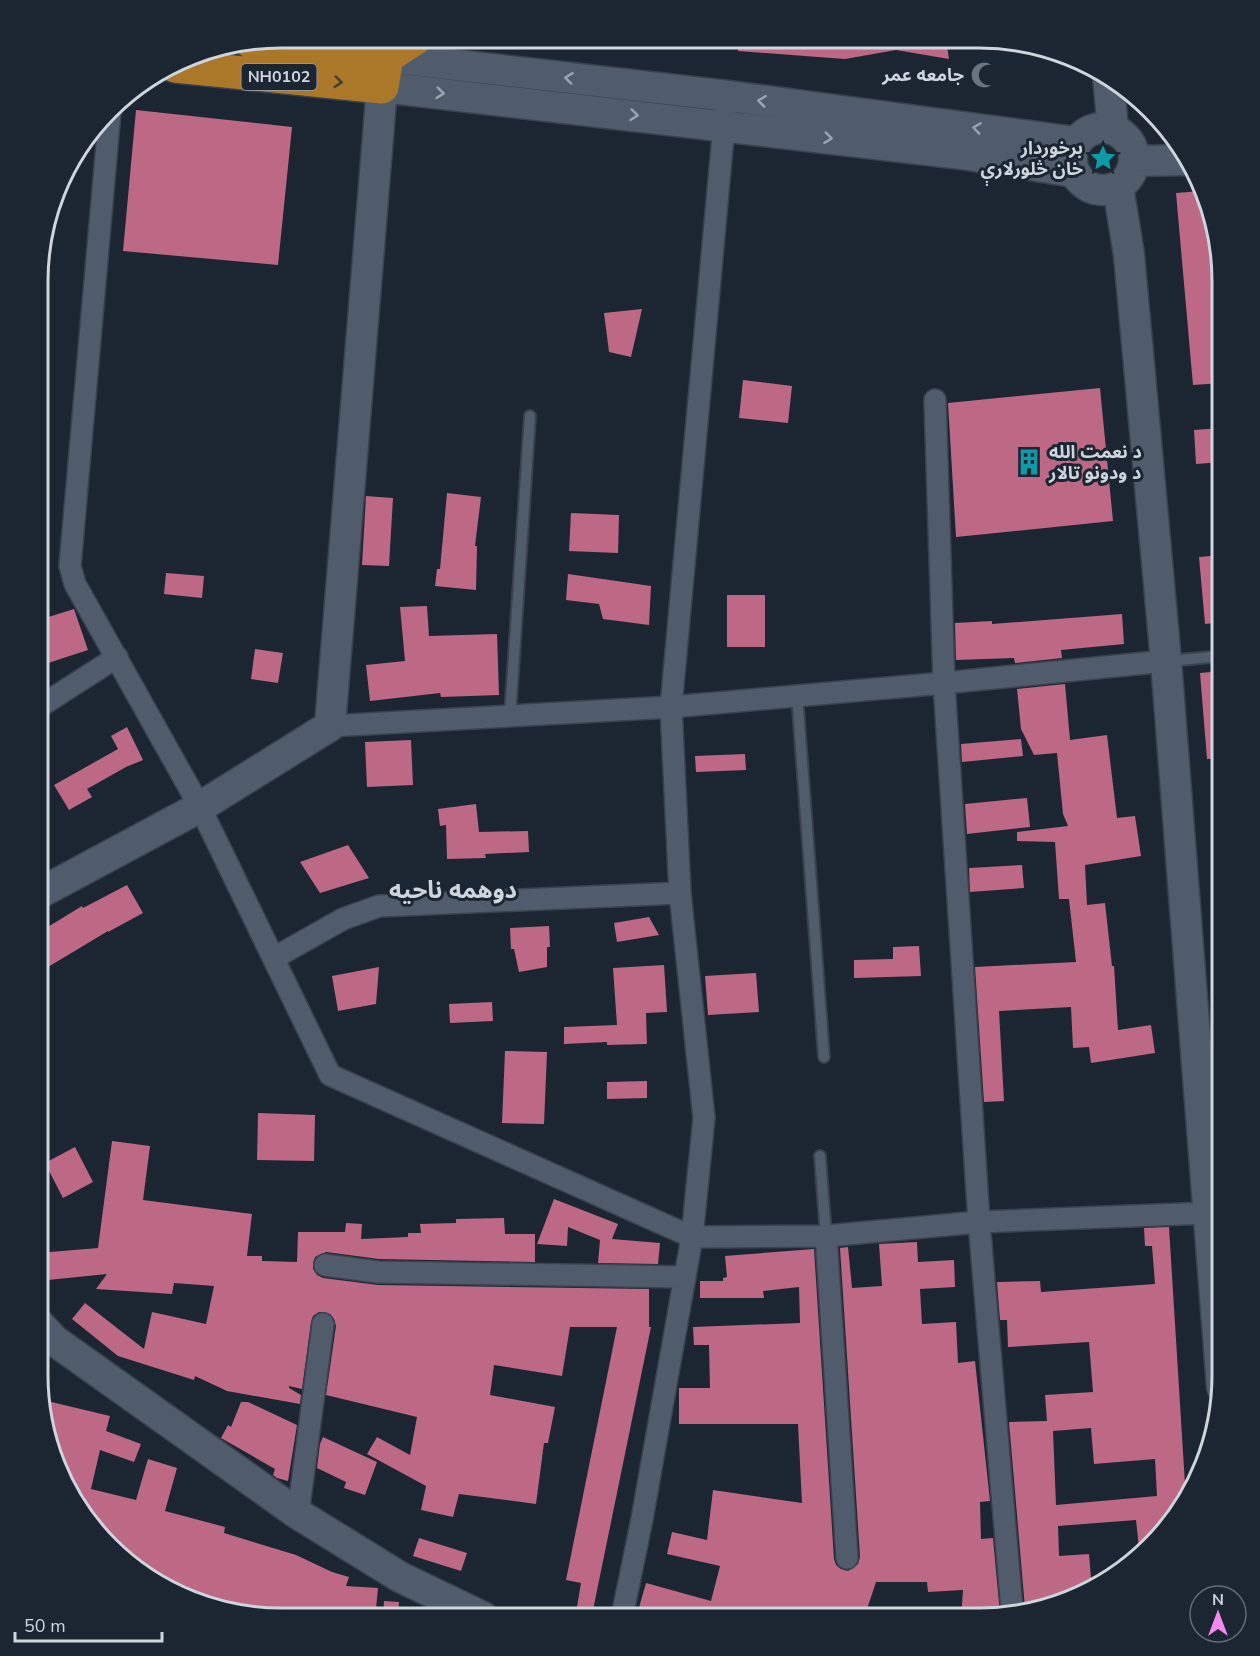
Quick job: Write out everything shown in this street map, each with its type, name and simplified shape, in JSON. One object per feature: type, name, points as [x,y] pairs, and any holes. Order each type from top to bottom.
[{"type":"highway","name":"NH0102","points":[[278,48],[384,72]]},
{"type":"highway","points":[[384,72],[407,48]]},
{"type":"highway","name":"NH0102","points":[[191,66],[384,72]]},
{"type":"main road","points":[[48,889],[200,807],[330,726],[384,72],[726,111],[1076,142]]},
{"type":"main road","points":[[1109,87],[1113,129]]},
{"type":"main road","points":[[726,111],[1074,172]]},
{"type":"main road","points":[[1103,127],[1113,129],[1122,134],[1134,151],[1132,171],[1118,187],[1098,190],[1088,187],[1074,172],[1071,162],[1072,151],[1083,134],[1092,129],[1103,127]]},
{"type":"main road","points":[[1134,161],[1179,160]]},
{"type":"main road","points":[[1118,187],[1129,255],[1166,661],[1212,1253]]},
{"type":"main road","points":[[48,1334],[55,1341],[298,1514],[400,1577],[464,1608]]},
{"type":"street","points":[[624,1608],[692,1237],[705,1118],[680,893],[671,707],[726,111]]},
{"type":"street","points":[[109,124],[70,566],[75,584],[200,807],[330,1075],[692,1237],[826,1236],[979,1222],[1209,1213]]},
{"type":"street","points":[[934,400],[944,683],[979,1222],[1012,1606]]},
{"type":"street","points":[[48,701],[117,657]]},
{"type":"street","points":[[330,726],[671,707],[1166,661]]},
{"type":"street","points":[[274,958],[343,920],[379,906],[680,893]]},
{"type":"street","points":[[826,1236],[847,1558]]},
{"type":"street","points":[[325,1265],[378,1272],[685,1277]]},
{"type":"street","points":[[298,1514],[323,1324]]},
{"type":"lane","points":[[510,716],[530,416]]},
{"type":"lane","points":[[1166,661],[1212,657]]},
{"type":"lane","points":[[797,695],[824,1057]]},
{"type":"lane","points":[[820,1156],[826,1236]]},
{"type":"building","points":[[738,48],[947,48],[949,59],[896,50],[845,59],[738,51]]},
{"type":"building","points":[[136,110],[292,127],[278,265],[123,251]]},
{"type":"building","points":[[1194,192],[1208,235],[1212,266],[1212,384],[1193,385],[1176,193]]},
{"type":"building","points":[[642,309],[631,357],[609,352],[604,313]]},
{"type":"building","points":[[743,380],[792,386],[788,423],[739,418]]},
{"type":"building","name":"د نعمت الله د ودونو تالار","points":[[1100,388],[1113,521],[956,537],[948,403]]},
{"type":"building","points":[[1212,429],[1212,463],[1196,464],[1194,430]]},
{"type":"building","points":[[447,493],[481,497],[475,546],[477,546],[476,590],[435,586],[437,569],[440,569]]},
{"type":"building","points":[[366,496],[393,498],[389,566],[362,565]]},
{"type":"building","points":[[571,513],[619,515],[618,553],[569,551]]},
{"type":"building","points":[[1212,556],[1212,623],[1205,624],[1199,557]]},
{"type":"building","points":[[166,573],[204,576],[202,598],[164,594]]},
{"type":"building","points":[[568,574],[651,586],[649,625],[603,619],[599,604],[566,600]]},
{"type":"building","points":[[727,595],[765,595],[765,647],[727,647]]},
{"type":"building","points":[[427,606],[429,636],[497,634],[499,695],[441,697],[440,693],[370,701],[366,665],[405,661],[400,607]]},
{"type":"building","points":[[74,609],[88,650],[48,663],[48,617]]},
{"type":"building","points":[[1122,614],[1124,644],[1061,650],[1062,658],[1015,663],[1014,658],[956,660],[955,623],[992,621],[992,624]]},
{"type":"building","points":[[255,649],[283,653],[278,683],[251,679]]},
{"type":"building","points":[[1212,672],[1212,759],[1207,759],[1200,673]]},
{"type":"building","points":[[1065,684],[1070,740],[1107,735],[1117,818],[1135,816],[1141,856],[1085,865],[1087,905],[1105,903],[1112,966],[1114,966],[1118,1030],[1151,1025],[1155,1053],[1091,1063],[1089,1047],[1073,1048],[1071,1007],[999,1011],[1004,1101],[984,1102],[975,967],[1076,962],[1069,899],[1059,899],[1055,842],[1017,841],[1017,832],[1068,826],[1063,814],[1057,753],[1034,755],[1021,729],[1017,689]]},
{"type":"building","points":[[127,727],[143,760],[87,789],[92,797],[69,810],[54,785],[118,749],[111,736]]},
{"type":"building","points":[[1021,739],[1023,756],[962,762],[961,744]]},
{"type":"building","points":[[411,740],[413,785],[367,787],[365,742]]},
{"type":"building","points":[[745,754],[746,770],[696,772],[695,756]]},
{"type":"building","points":[[1027,798],[1030,827],[967,834],[965,804]]},
{"type":"building","points":[[476,804],[479,832],[528,831],[529,852],[485,854],[486,858],[447,859],[446,825],[440,826],[438,809]]},
{"type":"building","points":[[348,845],[369,878],[320,893],[300,862]]},
{"type":"building","points":[[1022,865],[1024,888],[970,892],[969,868]]},
{"type":"building","points":[[127,885],[143,913],[48,967],[48,927],[82,906],[83,908]]},
{"type":"building","points":[[649,917],[659,935],[617,942],[614,923]]},
{"type":"building","points":[[549,926],[550,947],[547,947],[547,967],[519,972],[514,949],[511,949],[510,928]]},
{"type":"building","points":[[919,946],[921,976],[854,978],[854,960],[893,959],[893,947]]},
{"type":"building","points":[[664,965],[667,1012],[646,1013],[647,1044],[607,1045],[607,1042],[564,1044],[564,1027],[617,1025],[613,968]]},
{"type":"building","points":[[379,967],[376,1004],[338,1011],[332,976]]},
{"type":"building","points":[[756,973],[759,1012],[708,1015],[705,976]]},
{"type":"building","points":[[492,1002],[493,1021],[450,1023],[449,1004]]},
{"type":"building","points":[[505,1051],[547,1052],[544,1124],[502,1123]]},
{"type":"building","points":[[647,1081],[647,1098],[607,1099],[607,1082]]},
{"type":"building","points":[[258,1113],[315,1115],[314,1161],[257,1160]]},
{"type":"building","points":[[112,1141],[150,1146],[143,1200],[252,1214],[247,1256],[262,1256],[262,1261],[297,1262],[298,1232],[345,1232],[346,1223],[362,1224],[361,1239],[408,1237],[408,1233],[421,1233],[420,1224],[456,1223],[456,1219],[504,1218],[505,1234],[535,1234],[535,1262],[379,1259],[326,1252],[315,1257],[313,1263],[313,1269],[317,1275],[323,1278],[378,1285],[649,1289],[649,1327],[651,1327],[593,1608],[577,1607],[581,1583],[566,1580],[617,1327],[570,1327],[562,1376],[494,1365],[490,1395],[555,1407],[548,1443],[544,1443],[536,1504],[459,1494],[453,1517],[421,1510],[426,1486],[367,1454],[377,1437],[410,1455],[417,1417],[326,1395],[336,1326],[330,1314],[319,1312],[313,1316],[302,1389],[289,1386],[301,1395],[300,1404],[227,1391],[195,1376],[194,1380],[118,1356],[72,1319],[85,1303],[144,1349],[152,1312],[206,1324],[214,1286],[174,1283],[172,1294],[96,1289],[107,1274],[48,1280],[48,1252],[98,1248]]},
{"type":"building","points":[[75,1147],[93,1182],[63,1198],[48,1169],[48,1161]]},
{"type":"building","points":[[554,1199],[618,1224],[612,1239],[660,1243],[658,1264],[598,1263],[600,1240],[568,1227],[567,1246],[537,1244]]},
{"type":"building","points":[[1169,1227],[1185,1484],[1164,1517],[1139,1545],[1136,1520],[1058,1526],[1059,1556],[1089,1554],[1091,1579],[1054,1596],[1025,1604],[1009,1422],[1047,1421],[1045,1395],[1093,1392],[1089,1342],[1008,1347],[1007,1320],[1000,1320],[997,1282],[1040,1281],[1041,1292],[1155,1284],[1152,1246],[1145,1246],[1144,1228]],"holes":[[[1091,1428],[1094,1464],[1155,1459],[1157,1496],[1056,1505],[1053,1431]]]},
{"type":"building","points":[[917,1242],[918,1262],[954,1260],[955,1287],[920,1289],[922,1324],[956,1322],[958,1363],[975,1361],[990,1501],[980,1502],[981,1539],[993,1538],[999,1607],[962,1608],[963,1590],[928,1592],[927,1582],[876,1582],[867,1608],[639,1608],[646,1583],[711,1601],[720,1566],[667,1554],[672,1532],[707,1540],[713,1490],[802,1503],[798,1424],[679,1424],[679,1388],[710,1388],[709,1345],[694,1345],[693,1327],[800,1323],[799,1287],[763,1291],[764,1298],[700,1298],[700,1281],[723,1281],[723,1278],[727,1277],[725,1256],[814,1249],[834,1559],[836,1565],[848,1571],[858,1564],[860,1557],[840,1248],[848,1247],[852,1288],[882,1286],[879,1244]]},
{"type":"building","points":[[49,1402],[110,1416],[106,1431],[141,1444],[134,1462],[100,1450],[91,1489],[136,1500],[148,1459],[177,1468],[165,1511],[225,1527],[224,1533],[296,1555],[332,1572],[349,1577],[346,1586],[378,1588],[376,1608],[266,1608],[235,1604],[206,1596],[151,1569],[116,1540],[79,1492],[60,1450]]},
{"type":"building","points":[[241,1402],[248,1402],[297,1425],[288,1481],[277,1478],[273,1475],[275,1469],[221,1438],[228,1425],[231,1427]]},
{"type":"building","points":[[323,1437],[377,1462],[365,1495],[344,1488],[346,1482],[317,1468]]},
{"type":"building","points":[[419,1538],[467,1553],[461,1571],[413,1556]]},
{"type":"building","points":[[384,1601],[399,1602],[399,1608],[384,1608]]},
{"type":"place","name":"جامعه عمر","points":[[984,75]]},
{"type":"place","name":"برخوردار خان څلورلارې","points":[[1103,158]]},
{"type":"place","name":"د نعمت الله د ودونو تالار","points":[[1029,462]]},
{"type":"district","name":"دوهمه ناحیه","points":[[453,890]]}]
